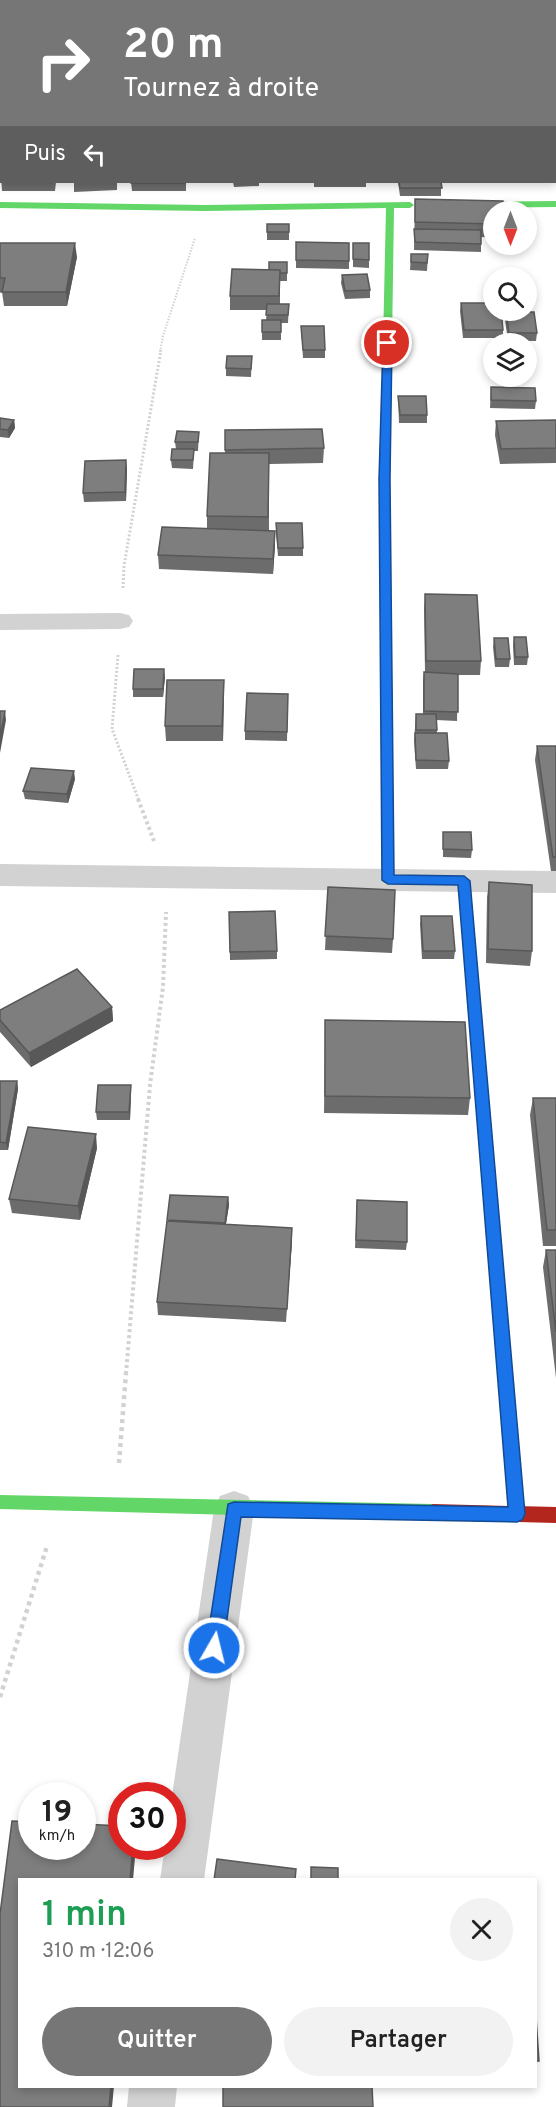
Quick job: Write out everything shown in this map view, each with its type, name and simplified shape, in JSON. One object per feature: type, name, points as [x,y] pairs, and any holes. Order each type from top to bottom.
[{"type":"street","points":[[449,205],[556,204]]},
{"type":"street","points":[[0,205],[205,208],[426,205]]},
{"type":"street","points":[[388,880],[385,479],[390,206]]},
{"type":"street","points":[[0,622],[120,621]]},
{"type":"street","points":[[0,875],[556,882]]},
{"type":"street","points":[[464,881],[517,1514]]},
{"type":"street","points":[[0,1502],[556,1515]]},
{"type":"street","points":[[182,1878],[234,1509]]},
{"type":"street","points":[[151,2107],[153,2088]]},
{"type":"path","points":[[115,1504],[150,1085],[163,987],[168,877],[112,729],[124,566],[163,336],[205,208]]},
{"type":"path","points":[[0,1697],[44,1548],[55,1541]]},
{"type":"building","points":[[399,183],[441,183],[442,188],[400,188]]},
{"type":"building","points":[[415,199],[503,201],[483,201],[483,224],[415,222]]},
{"type":"building","points":[[267,224],[289,224],[289,232],[267,232]]},
{"type":"building","points":[[414,229],[481,230],[481,244],[415,242]]},
{"type":"building","points":[[296,242],[349,243],[349,261],[296,260]]},
{"type":"building","points":[[0,243],[75,243],[66,292],[2,292],[5,278],[0,278]]},
{"type":"building","points":[[353,243],[369,243],[369,260],[353,259]]},
{"type":"building","points":[[411,254],[428,254],[427,263],[411,262]]},
{"type":"building","points":[[269,262],[287,262],[287,273],[280,273],[280,270],[269,270]]},
{"type":"building","points":[[232,269],[280,270],[279,296],[230,296]]},
{"type":"building","points":[[367,274],[370,290],[345,291],[342,275]]},
{"type":"building","points":[[461,303],[483,303],[483,321],[502,321],[503,330],[464,330]]},
{"type":"building","points":[[267,304],[289,304],[288,315],[266,315]]},
{"type":"building","points":[[262,320],[281,320],[281,332],[262,332]]},
{"type":"building","points":[[507,321],[535,321],[537,333],[509,333]]},
{"type":"building","points":[[301,326],[324,326],[325,350],[303,350]]},
{"type":"building","points":[[227,356],[252,356],[251,369],[226,368]]},
{"type":"building","points":[[491,387],[535,388],[536,401],[491,400]]},
{"type":"building","points":[[398,396],[426,396],[427,415],[400,415]]},
{"type":"building","points":[[0,418],[14,420],[8,430],[0,429]]},
{"type":"building","points":[[556,420],[556,448],[501,449],[496,421]]},
{"type":"building","points":[[322,429],[324,448],[225,450],[225,430]]},
{"type":"building","points":[[177,431],[199,432],[198,442],[175,442]]},
{"type":"building","points":[[172,449],[194,449],[193,460],[171,460]]},
{"type":"building","points":[[210,453],[269,453],[268,517],[207,516]]},
{"type":"building","points":[[126,460],[125,492],[83,493],[85,461]]},
{"type":"building","points":[[276,523],[302,523],[303,548],[278,548]]},
{"type":"building","points":[[162,527],[275,531],[273,559],[158,555]]},
{"type":"building","points":[[425,594],[477,595],[481,661],[426,661]]},
{"type":"building","points":[[514,637],[526,637],[528,657],[515,657]]},
{"type":"building","points":[[494,638],[508,638],[510,659],[496,659]]},
{"type":"building","points":[[134,669],[164,669],[163,689],[133,689]]},
{"type":"building","points":[[424,672],[458,674],[458,712],[424,711]]},
{"type":"building","points":[[167,680],[224,680],[222,726],[165,726]]},
{"type":"building","points":[[247,693],[288,694],[287,732],[245,731]]},
{"type":"building","points":[[0,711],[5,711],[0,737]]},
{"type":"building","points":[[416,714],[436,714],[437,730],[416,730]]},
{"type":"building","points":[[415,733],[447,733],[449,761],[416,760]]},
{"type":"building","points":[[537,746],[556,746],[556,857],[553,857]]},
{"type":"building","points":[[31,768],[74,771],[67,794],[23,791]]},
{"type":"building","points":[[443,832],[471,832],[472,850],[443,849]]},
{"type":"building","points":[[489,882],[532,885],[532,951],[488,949]]},
{"type":"building","points":[[328,887],[395,890],[393,939],[325,936]]},
{"type":"building","points":[[275,911],[277,951],[230,952],[229,912]]},
{"type":"building","points":[[421,916],[452,916],[455,951],[423,951]]},
{"type":"building","points":[[77,969],[112,1007],[29,1053],[0,1020],[0,1010]]},
{"type":"building","points":[[325,1020],[465,1022],[470,1098],[325,1096]]},
{"type":"building","points":[[0,1081],[17,1081],[6,1143],[0,1142]]},
{"type":"building","points":[[98,1085],[131,1085],[129,1112],[96,1112]]},
{"type":"building","points":[[533,1098],[556,1098],[556,1230],[547,1230]]},
{"type":"building","points":[[28,1127],[96,1134],[78,1206],[9,1199]]},
{"type":"building","points":[[170,1195],[228,1197],[225,1223],[167,1220]]},
{"type":"building","points":[[357,1200],[407,1202],[407,1242],[356,1240]]},
{"type":"building","points":[[167,1221],[292,1228],[287,1309],[157,1302]]},
{"type":"building","points":[[546,1250],[556,1250],[556,1332]]},
{"type":"building","points":[[12,1821],[18,1821],[18,1860],[96,1860],[96,1825],[108,1825],[108,1860],[132,1860],[130,1878],[18,1878],[18,2088],[111,2088],[109,2107],[0,2107],[0,1914]]},
{"type":"building","points":[[217,1859],[296,1869],[295,1878],[214,1878]]},
{"type":"building","points":[[311,1867],[338,1868],[338,1878],[311,1878]]},
{"type":"building","points":[[537,2032],[539,2061],[537,2061]]},
{"type":"building","points":[[223,2088],[372,2088],[373,2107],[223,2107]]},
{"type":"traffic: fast","points":[[459,205],[556,204]]},
{"type":"traffic: fast","points":[[0,205],[205,208],[410,205]]},
{"type":"traffic: fast","points":[[388,880],[385,479],[390,206]]},
{"type":"traffic: fast","points":[[494,1243],[517,1514]]},
{"type":"traffic: fast","points":[[0,1502],[433,1512]]},
{"type":"traffic: slow","points":[[464,881],[494,1243]]},
{"type":"traffic: jam","points":[[433,1512],[556,1515]]},
{"type":"route","points":[[214,1648],[234,1509],[517,1514],[464,881],[388,880],[385,479],[387,343]]}]
